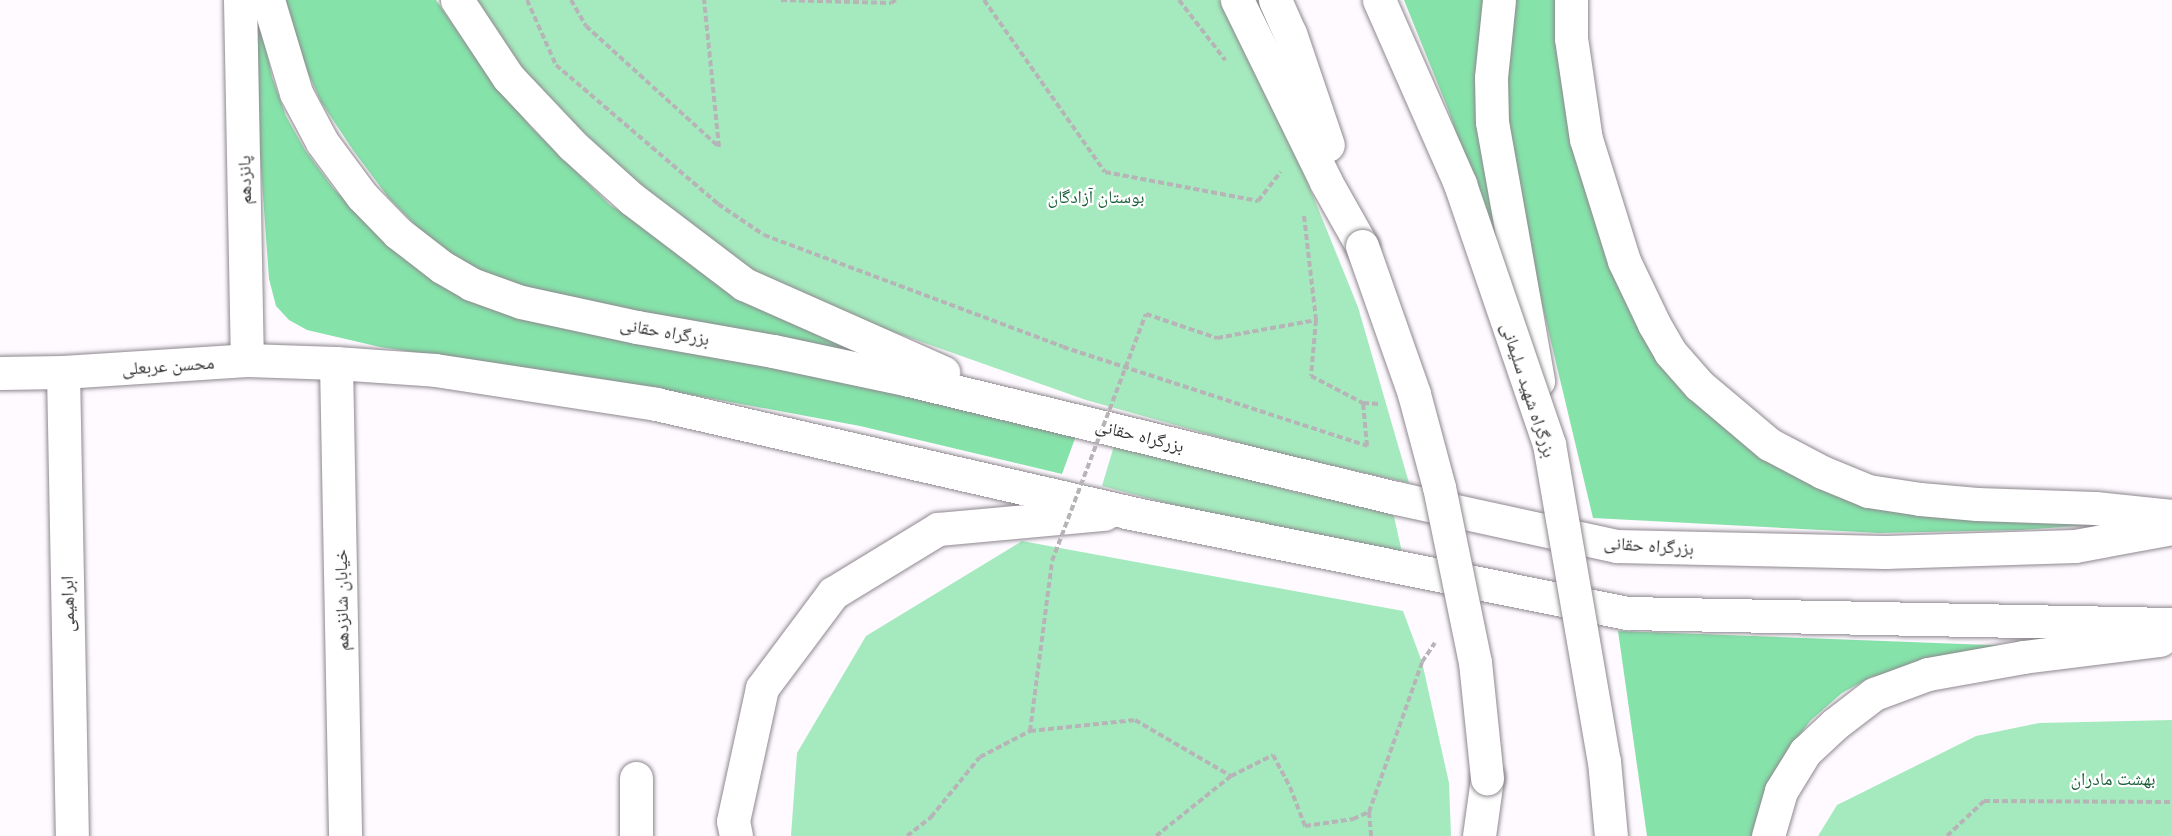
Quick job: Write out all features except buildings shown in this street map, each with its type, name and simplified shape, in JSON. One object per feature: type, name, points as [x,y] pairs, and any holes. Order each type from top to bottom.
[{"type":"main road","name":"پانزدهم","points":[[240,0],[247,360]]},
{"type":"main road","name":"بزرگراه حقانی","points":[[268,0],[296,93],[322,142],[362,196],[398,233],[442,267],[471,284],[521,302],[637,327],[773,351],[1042,411],[1396,498],[1616,546],[1885,552],[2051,547],[2075,546],[2172,528]]},
{"type":"main road","points":[[457,0],[508,77],[572,145],[632,199],[744,284],[891,351],[1042,411]]},
{"type":"main road","points":[[1237,0],[1326,182],[1362,246]]},
{"type":"main road","points":[[1275,0],[1290,33],[1414,394],[1439,488],[1475,662],[1487,778],[1496,836]]},
{"type":"main road","name":"بزرگراه شهید سلیمانی","points":[[1379,0],[1460,184],[1550,444],[1604,761],[1611,836]]},
{"type":"main road","points":[[1499,0],[1491,78],[1492,122],[1550,444]]},
{"type":"main road","points":[[1571,0],[1571,38],[1586,139],[1624,261],[1654,324],[1671,352],[1699,385],[1769,444],[1822,472],[1868,491],[1977,504],[2095,508],[2172,516]]},
{"type":"main road","name":"محسن عربعلی","points":[[0,373],[63,372],[247,360],[336,363]]},
{"type":"main road","points":[[336,363],[435,370],[656,404],[1126,512],[1627,613],[2172,624]]},
{"type":"main road","name":"خیابان شانزدهم","points":[[336,363],[345,836]]},
{"type":"main road","name":"ابراهیمی","points":[[63,372],[72,836]]},
{"type":"main road","points":[[736,836],[734,821],[762,688],[833,593],[938,529],[1126,512]]},
{"type":"main road","points":[[1768,836],[1781,791],[1805,752],[1835,724],[1874,694],[1928,674],[2023,657],[2172,639]]},
{"type":"main road","points":[[636,778],[636,836]]},
{"type":"main road","points":[[1479,836],[1487,778]]},
{"type":"path","points":[[527,0],[556,65],[718,204],[764,235],[1062,347],[1367,446],[1363,403],[1311,376],[1316,320],[1303,213]]},
{"type":"path","points":[[571,0],[586,26],[719,147],[704,0]]},
{"type":"path","points":[[781,0],[891,3],[896,0]]},
{"type":"path","points":[[984,0],[1105,172],[1258,201],[1283,170]]},
{"type":"path","points":[[1030,731],[1052,561],[1146,314],[1217,338],[1316,320]]},
{"type":"path","points":[[1371,836],[1369,812],[1422,662],[1436,640]]},
{"type":"path","points":[[907,836],[931,817],[980,757],[1030,731],[1135,720],[1231,776]]},
{"type":"path","points":[[1156,836],[1231,776],[1273,755],[1305,826],[1353,819],[1369,812]]},
{"type":"path","points":[[1947,836],[1983,801],[2172,802]]},
{"type":"green space","points":[[249,0],[256,0],[272,77],[286,116],[305,150],[333,188],[370,226],[420,271],[458,292],[850,379],[1077,433],[1062,474],[860,426],[660,389],[380,347],[307,330],[289,320],[276,306],[269,279]]},
{"type":"green space","points":[[282,0],[436,0],[476,58],[531,127],[610,205],[814,333],[878,363],[505,284],[470,268],[426,236],[388,197],[353,150],[321,102],[292,37]]},
{"type":"green space","name":"بوستان آزادگان","points":[[473,0],[1219,0],[1296,154],[1358,307],[1409,483],[1272,452],[1086,400],[831,310],[757,278],[622,175],[511,60]]},
{"type":"green space","points":[[1404,0],[1487,0],[1516,308],[1448,109]]},
{"type":"green space","points":[[1511,0],[1560,0],[1636,318],[1807,476],[2130,522],[2021,530],[1879,533],[1593,518],[1503,140]]},
{"type":"green space","points":[[1116,439],[1291,491],[1393,512],[1405,566],[1102,486]]},
{"type":"green space","points":[[1022,541],[1403,611],[1422,662],[1449,783],[1451,836],[791,836],[797,753],[866,636]]},
{"type":"green space","points":[[1618,631],[2016,646],[1871,677],[1842,693],[1810,721],[1781,761],[1753,836],[1647,836]]},
{"type":"green space","name":"بهشت مادران","points":[[2172,720],[2172,836],[1818,836],[1837,805],[1976,736],[2039,723]]}]
